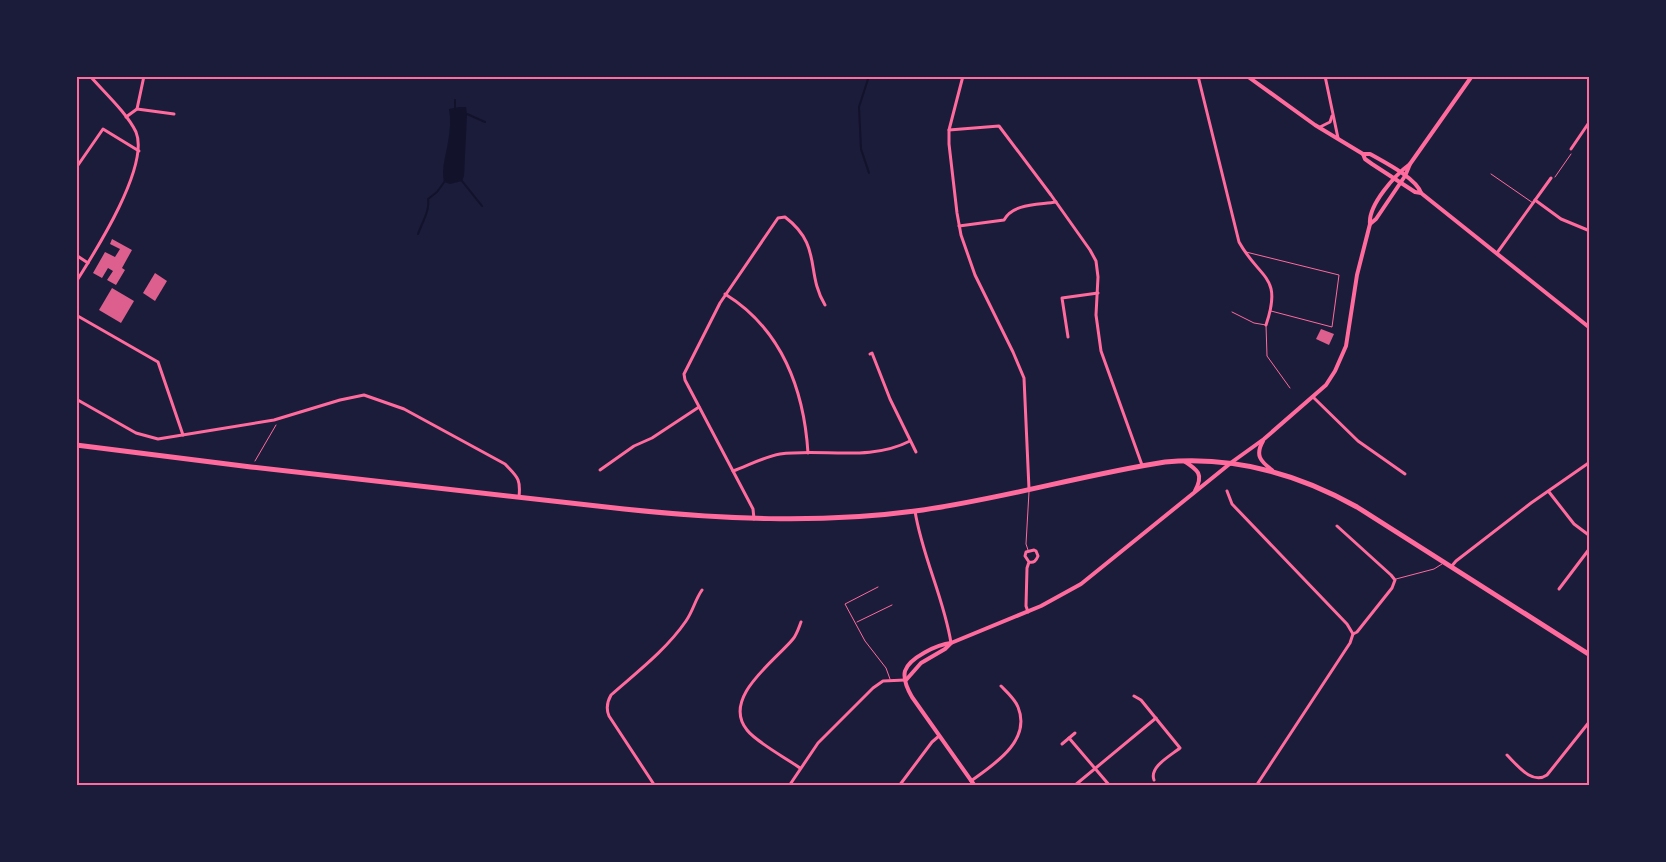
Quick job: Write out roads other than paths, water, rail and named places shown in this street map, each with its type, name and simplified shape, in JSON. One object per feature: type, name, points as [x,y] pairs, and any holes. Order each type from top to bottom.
[{"type":"main road","points":[[76,446],[680,515],[809,520],[854,518],[914,511],[1142,465],[1182,460],[1232,462],[1273,472],[1328,491],[1357,507],[1590,655]]},
{"type":"street","points":[[76,282],[121,202],[137,162],[139,151],[136,133],[126,117],[90,76]]},
{"type":"street","points":[[126,117],[137,109],[144,76]]},
{"type":"street","points":[[964,76],[949,130],[951,167],[959,226],[975,275],[1014,352],[1024,378],[1029,489]]},
{"type":"street","points":[[1198,76],[1236,232],[1244,251],[1270,283],[1273,295],[1271,311],[1266,325]]},
{"type":"street","points":[[1247,76],[1320,128],[1363,154],[1370,154],[1405,176],[1419,187],[1421,193]]},
{"type":"street","points":[[1325,76],[1338,138]]},
{"type":"street","points":[[1370,224],[1376,219],[1405,176],[1410,164],[1472,76]]},
{"type":"street","points":[[137,109],[174,114]]},
{"type":"street","points":[[1320,128],[1330,122],[1333,116]]},
{"type":"street","points":[[1571,149],[1590,121]]},
{"type":"street","points":[[949,130],[999,126],[1090,250],[1096,261],[1098,277],[1096,315],[1101,351],[1142,465]]},
{"type":"street","points":[[76,168],[103,129],[139,151]]},
{"type":"street","points":[[1363,154],[1364,159],[1415,192],[1421,193],[1590,328]]},
{"type":"street","points":[[975,786],[912,697],[907,687],[905,672],[915,659],[943,644],[951,643],[1028,612],[1057,598],[1091,577],[1232,462],[1264,439],[1313,397],[1333,375],[1344,351],[1349,331],[1357,275],[1370,224],[1369,218],[1394,177],[1410,164]]},
{"type":"street","points":[[1497,253],[1551,178]]},
{"type":"street","points":[[959,226],[1004,220],[1007,214],[1017,208],[1056,202]]},
{"type":"street","points":[[1534,202],[1561,219],[1590,231]]},
{"type":"street","points":[[754,519],[753,509],[684,376],[725,294],[769,228],[778,218],[784,216],[792,222],[804,237],[812,256],[818,290],[825,305]]},
{"type":"street","points":[[76,255],[88,263]]},
{"type":"street","points":[[1068,337],[1062,298],[1098,292]]},
{"type":"street","points":[[725,294],[750,313],[765,330],[790,369],[802,408],[808,453]]},
{"type":"street","points":[[76,315],[158,362],[183,435]]},
{"type":"street","points":[[870,354],[872,353],[890,399],[916,452]]},
{"type":"street","points":[[76,399],[143,436],[158,439],[274,420],[340,400],[364,395],[372,396],[404,409],[505,464],[516,475],[520,484],[519,498]]},
{"type":"street","points":[[1313,397],[1358,441],[1405,474]]},
{"type":"street","points":[[600,470],[634,446],[652,438],[699,406]]},
{"type":"street","points":[[1264,439],[1258,448],[1259,455],[1261,461],[1273,472]]},
{"type":"street","points":[[733,471],[781,454],[854,454],[897,448],[910,441]]},
{"type":"street","points":[[1182,460],[1195,468],[1200,476],[1194,494]]},
{"type":"street","points":[[1451,566],[1526,506],[1590,462]]},
{"type":"street","points":[[1227,491],[1232,504],[1347,624],[1353,634]]},
{"type":"street","points":[[1549,492],[1574,524],[1590,536]]},
{"type":"street","points":[[914,511],[919,534],[947,620],[951,643]]},
{"type":"street","points":[[1256,786],[1350,643],[1353,634],[1358,632],[1392,588],[1395,580],[1337,526]]},
{"type":"street","points":[[1558,589],[1590,548]]},
{"type":"street","points":[[1028,612],[1026,604],[1029,562],[1025,556],[1028,550],[1036,551],[1037,560],[1029,562]]},
{"type":"street","points":[[654,786],[609,716],[608,702],[611,695],[646,664],[680,629],[691,613],[702,590]]},
{"type":"street","points":[[800,768],[747,730],[740,718],[739,706],[747,689],[794,638],[801,622]]},
{"type":"street","points":[[789,786],[818,743],[879,684],[890,680],[906,680]]},
{"type":"street","points":[[971,781],[1009,750],[1018,734],[1020,723],[1019,708],[1001,686]]},
{"type":"street","points":[[1134,696],[1141,700],[1180,748],[1154,769],[1152,775],[1154,780]]},
{"type":"street","points":[[1074,786],[1156,718]]},
{"type":"street","points":[[1507,756],[1529,775],[1536,779],[1541,779],[1547,776],[1590,721]]},
{"type":"street","points":[[1062,744],[1075,733]]},
{"type":"street","points":[[900,786],[932,742],[939,736]]},
{"type":"street","points":[[1069,738],[1110,786]]},
{"type":"lane","points":[[1491,174],[1534,202]]},
{"type":"lane","points":[[1244,251],[1339,275],[1332,327],[1271,311]]},
{"type":"lane","points":[[1232,312],[1254,323],[1266,325],[1267,356],[1290,388]]},
{"type":"lane","points":[[1028,550],[1026,544],[1029,489]]},
{"type":"lane","points":[[1395,580],[1403,576],[1434,569],[1444,562]]},
{"type":"lane","points":[[878,587],[845,604],[865,641],[886,668],[890,680]]},
{"type":"lane","points":[[856,622],[892,605]]},
{"type":"waterway","points":[[869,76],[859,107],[861,149],[869,173]]},
{"type":"waterway","points":[[455,100],[455,109]]},
{"type":"waterway","points":[[467,114],[485,122]]},
{"type":"waterway","points":[[418,234],[427,212],[428,199],[437,192],[445,181]]},
{"type":"waterway","points":[[462,181],[482,206]]}]
